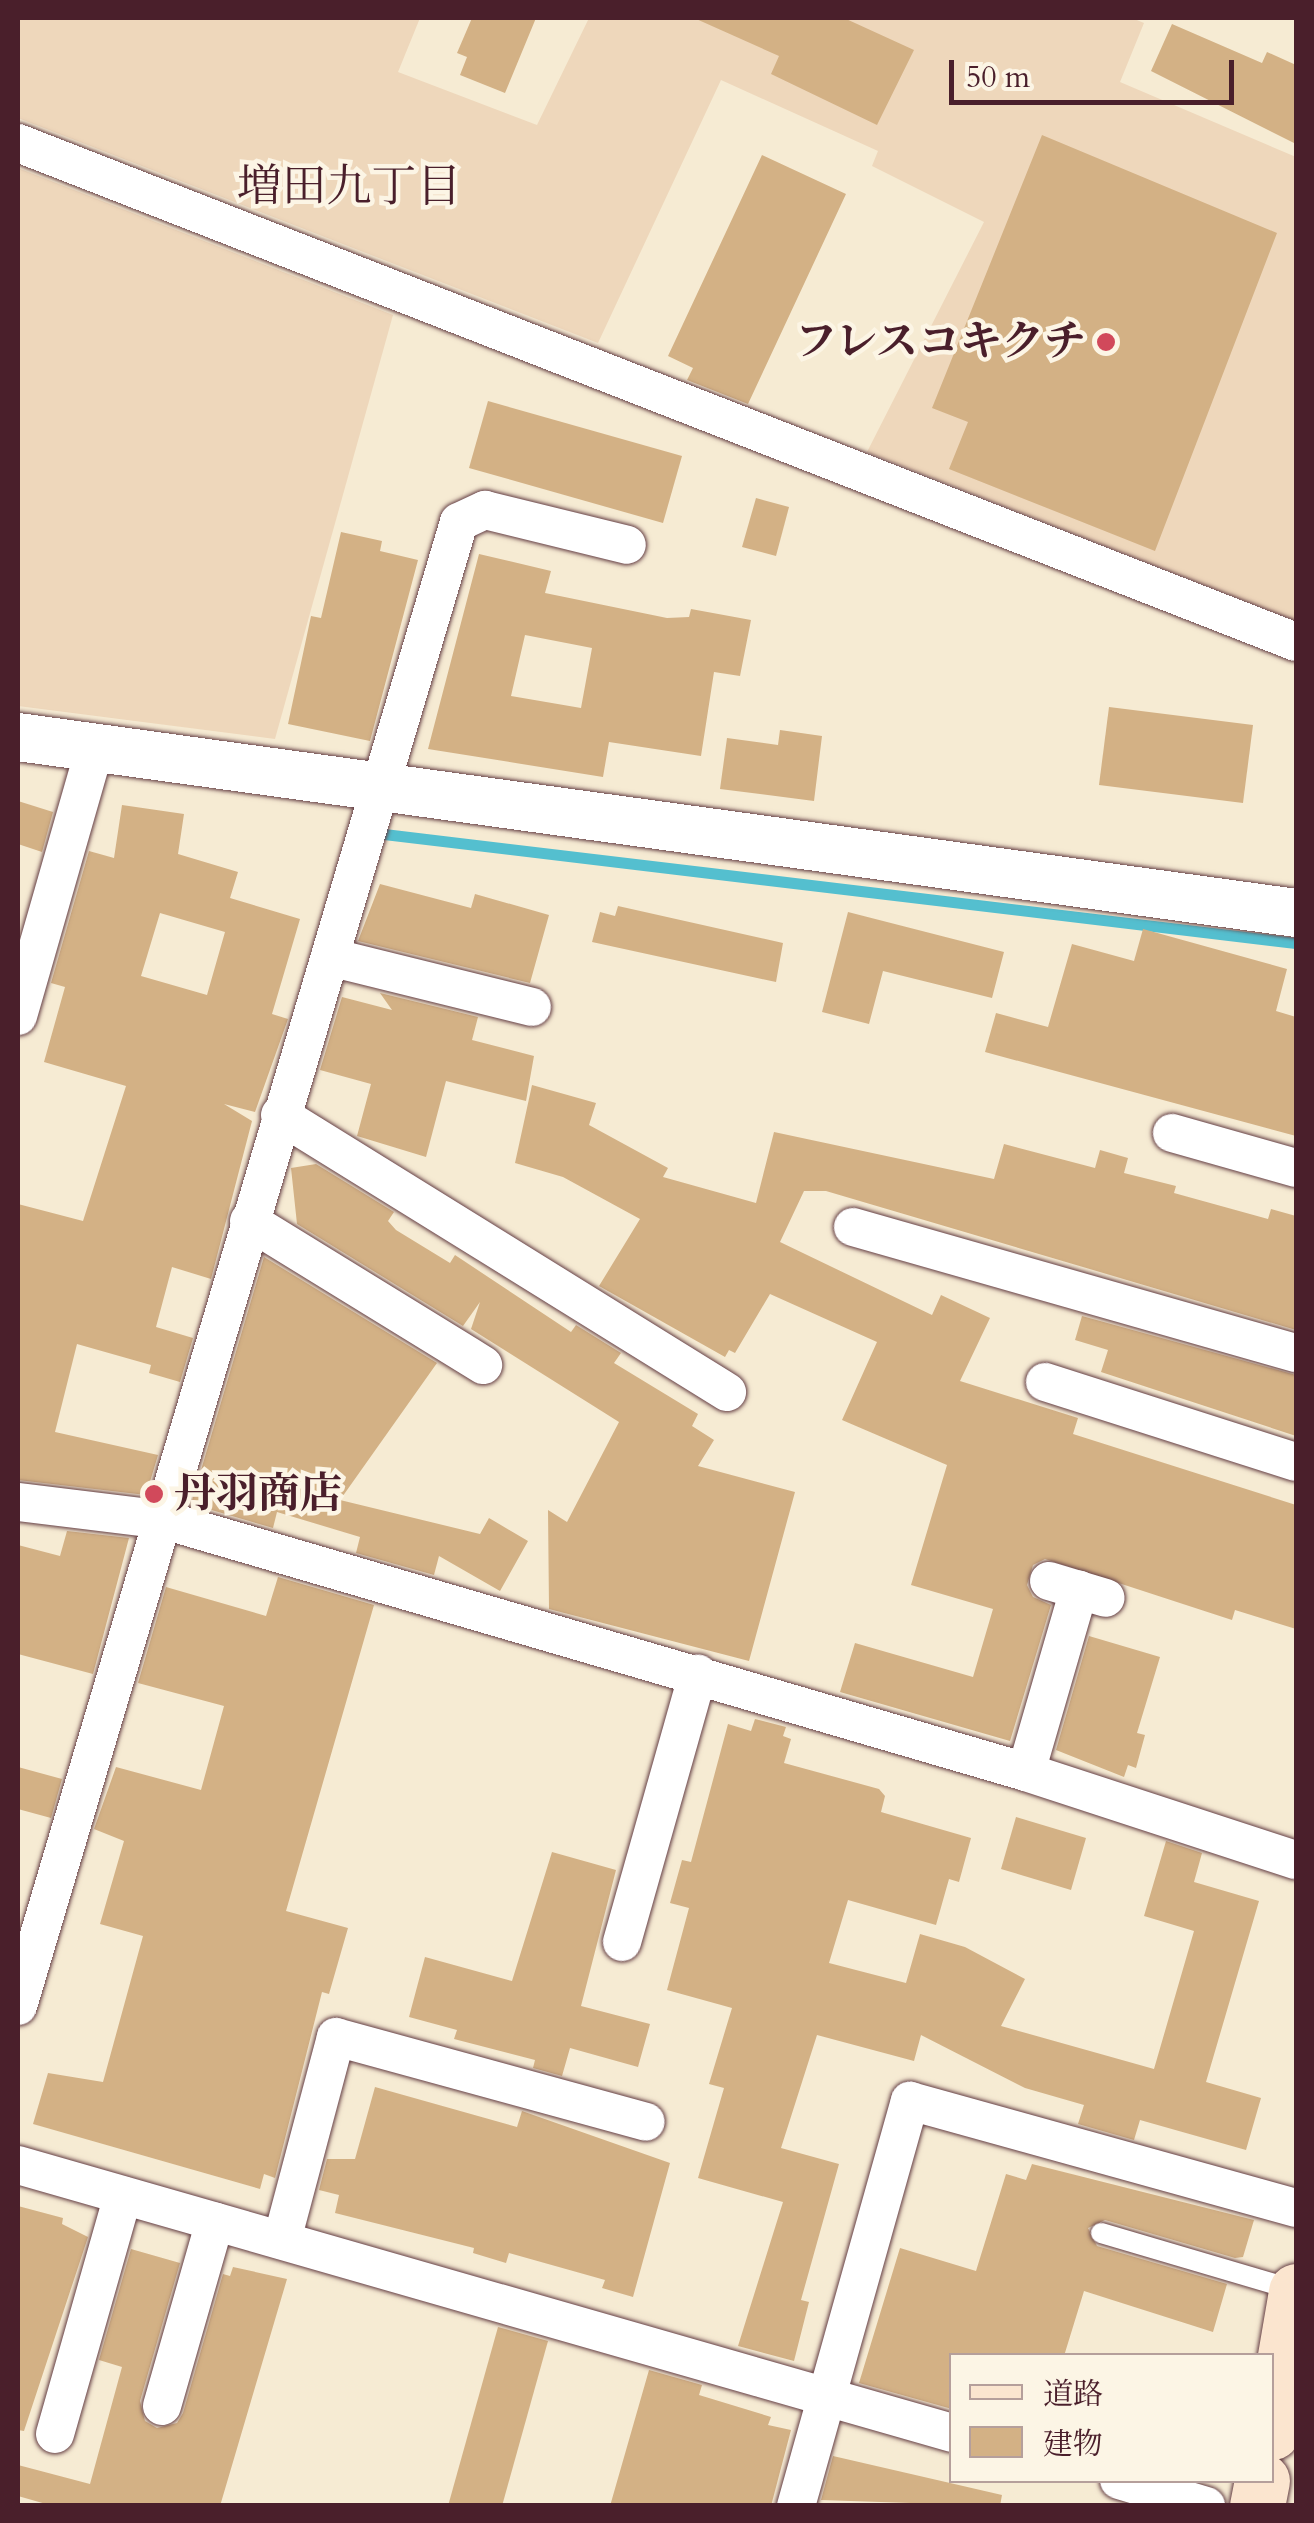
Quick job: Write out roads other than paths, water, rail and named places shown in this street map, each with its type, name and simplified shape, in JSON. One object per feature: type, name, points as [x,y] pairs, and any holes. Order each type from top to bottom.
[{"type":"main road","points":[[1282,2409],[1296,2291]]},
{"type":"street","points":[[18,143],[1296,642]]},
{"type":"street","points":[[18,2006],[28,1923],[164,1520],[280,1115],[384,788],[458,522],[485,510],[627,545]]},
{"type":"street","points":[[18,737],[1296,913]]},
{"type":"street","points":[[18,1016],[95,748]]},
{"type":"street","points":[[330,957],[532,1007]]},
{"type":"street","points":[[280,1115],[727,1392]]},
{"type":"street","points":[[1172,1133],[1296,1168]]},
{"type":"street","points":[[249,1221],[482,1366]]},
{"type":"street","points":[[853,1227],[1296,1353]]},
{"type":"street","points":[[1044,1382],[1296,1462]]},
{"type":"street","points":[[18,1502],[164,1520],[1026,1772],[1296,1860]]},
{"type":"street","points":[[1026,1772],[1078,1590]]},
{"type":"street","points":[[622,1942],[698,1674]]},
{"type":"street","points":[[282,2240],[336,2037],[646,2122]]},
{"type":"street","points":[[796,2506],[910,2101],[1296,2208]]},
{"type":"street","points":[[18,2164],[949,2431]]},
{"type":"street","points":[[55,2434],[123,2195]]},
{"type":"street","points":[[162,2406],[215,2222]]},
{"type":"street","points":[[1128,2483],[1206,2506]]},
{"type":"lane","points":[[1101,2234],[1296,2291]]},
{"type":"waterway","points":[[384,834],[1296,943]]},
{"type":"place","name":"フレスコキクチ","points":[[1106,342]]},
{"type":"place","name":"丹羽商店","points":[[154,1494]]},
{"type":"district","name":"増田九丁目","points":[[349,187]]}]
